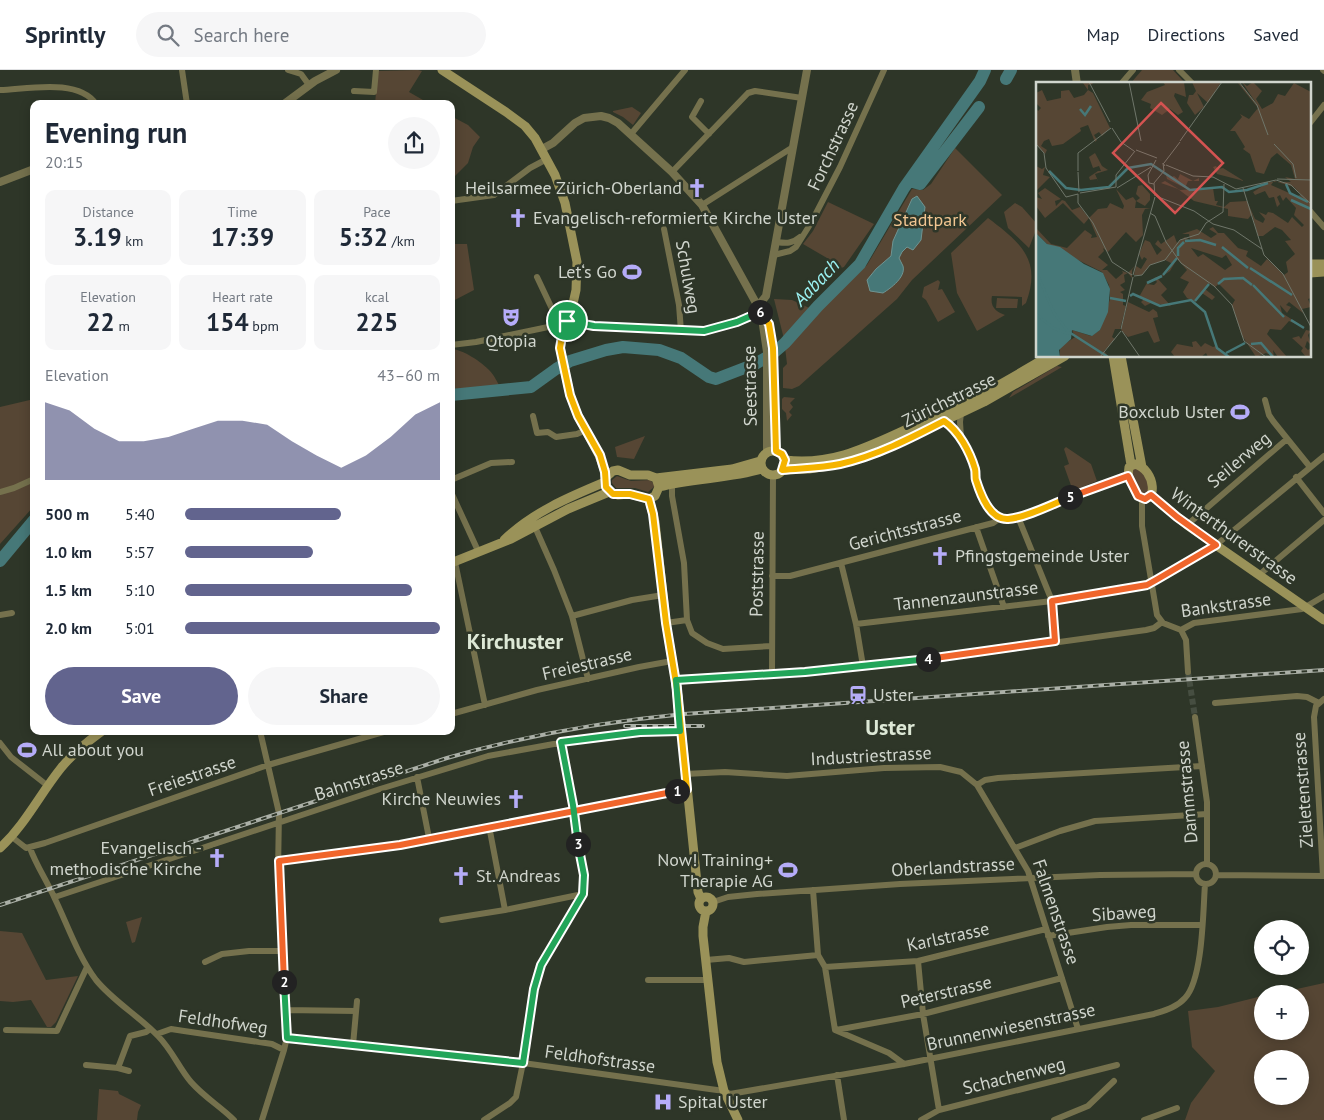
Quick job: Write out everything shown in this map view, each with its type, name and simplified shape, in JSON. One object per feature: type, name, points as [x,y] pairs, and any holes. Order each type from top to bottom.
[{"type":"main road","points":[[442,70],[525,126],[542,149],[560,185],[577,262],[576,290],[567,321],[560,328],[561,355],[574,406],[600,455],[609,492]]},
{"type":"main road","name":"Zürichstrasse","points":[[785,460],[811,461],[834,458],[860,451],[963,404],[1045,358]]},
{"type":"main road","name":"Zürichstrasse","points":[[782,470],[822,467],[855,460],[879,452],[996,396],[1062,358]]},
{"type":"main road","points":[[1113,358],[1132,465]]},
{"type":"main road","points":[[1121,358],[1142,467]]},
{"type":"main road","points":[[771,451],[782,454],[785,460],[782,470],[778,474],[768,474],[761,465],[762,456],[771,451]]},
{"type":"main road","points":[[600,455],[618,470],[630,475],[648,475],[656,478],[761,465]]},
{"type":"main road","points":[[1138,464],[1142,467],[1148,472],[1153,492],[1149,498],[1142,499],[1138,496],[1127,471],[1132,465],[1138,464]]},
{"type":"main road","points":[[659,487],[743,474],[761,465]]},
{"type":"main road","points":[[500,543],[530,519],[550,507],[606,480],[613,471],[618,470]]},
{"type":"main road","points":[[455,561],[478,553],[535,527],[568,509],[609,492],[618,495],[630,494],[649,499],[655,496],[659,487],[656,478]]},
{"type":"main road","name":"Winterthurerstrasse","points":[[1151,495],[1216,545],[1324,620]]},
{"type":"main road","points":[[649,499],[655,522],[666,623],[676,680],[696,883],[701,899],[699,906],[701,910],[706,912]]},
{"type":"main road","points":[[0,848],[12,837],[72,755],[97,735]]},
{"type":"main road","points":[[701,899],[708,897],[713,902],[712,908],[706,912],[703,926],[717,1062],[724,1091],[738,1120]]},
{"type":"street","points":[[182,70],[186,100]]},
{"type":"street","points":[[288,70],[301,74],[310,85]]},
{"type":"street","points":[[289,100],[336,70]]},
{"type":"street","points":[[354,91],[374,92],[376,70]]},
{"type":"street","points":[[631,134],[685,70]]},
{"type":"street","points":[[567,321],[594,326],[704,331],[746,319],[759,309],[766,296],[806,70]]},
{"type":"street","name":"Forchstrasse","points":[[774,255],[790,251],[796,247],[805,233],[825,199],[884,70]]},
{"type":"street","points":[[1123,82],[1133,70]]},
{"type":"street","points":[[1179,70],[1191,82]]},
{"type":"street","points":[[0,90],[66,87],[81,91],[91,100]]},
{"type":"street","points":[[672,172],[748,93],[755,91],[802,98]]},
{"type":"street","points":[[701,101],[692,117],[708,134]]},
{"type":"street","points":[[1312,120],[1324,105]]},
{"type":"street","points":[[542,149],[553,143],[575,123],[592,116],[609,118],[631,134],[686,185],[702,205],[759,309]]},
{"type":"street","points":[[702,205],[793,147]]},
{"type":"street","points":[[455,200],[494,195],[530,168],[547,159]]},
{"type":"street","points":[[0,182],[30,171]]},
{"type":"street","points":[[1312,213],[1324,228]]},
{"type":"street","name":"Schulweg","points":[[664,229],[680,305],[681,330]]},
{"type":"street","points":[[776,242],[794,242],[805,233]]},
{"type":"street","points":[[455,345],[560,328],[537,277]]},
{"type":"street","name":"Seestrasse","points":[[759,309],[770,350],[771,451]]},
{"type":"street","points":[[1264,400],[1269,415],[1310,467]]},
{"type":"street","points":[[962,413],[960,422],[962,440]]},
{"type":"street","points":[[533,416],[536,433],[548,432],[556,437],[577,434],[586,430]]},
{"type":"street","points":[[944,421],[962,440],[974,467],[976,481],[988,508],[994,515],[1000,518]]},
{"type":"street","name":"Seilerweg","points":[[1187,524],[1287,439]]},
{"type":"street","name":"Tannenzaunstrasse","points":[[856,624],[1052,601],[1152,583],[1216,545],[1324,456]]},
{"type":"street","points":[[455,478],[491,463],[512,462]]},
{"type":"street","name":"Poststrasse","points":[[772,674],[773,475]]},
{"type":"street","name":"Gerichtsstrasse","points":[[772,576],[790,576],[976,527],[994,522],[1000,518],[1018,516],[1128,476]]},
{"type":"street","points":[[1296,478],[1324,513]]},
{"type":"street","points":[[0,492],[30,481]]},
{"type":"street","points":[[672,484],[672,496],[684,563],[688,620],[692,633],[707,644],[723,649],[771,646]]},
{"type":"street","points":[[1142,499],[1142,526],[1157,613],[1162,622]]},
{"type":"street","points":[[455,501],[478,553]]},
{"type":"street","points":[[550,507],[548,513],[538,519],[535,527],[572,616],[588,679]]},
{"type":"street","points":[[1018,516],[1052,601],[1055,641]]},
{"type":"street","points":[[1259,575],[1324,520]]},
{"type":"street","points":[[976,527],[1004,607]]},
{"type":"street","points":[[841,563],[856,624],[863,666]]},
{"type":"street","points":[[455,571],[485,705]]},
{"type":"street","points":[[572,616],[632,600],[663,595]]},
{"type":"street","points":[[1307,608],[1324,596]]},
{"type":"street","name":"Bankstrasse","points":[[676,680],[772,674],[965,655],[1148,629],[1162,622],[1181,630],[1194,623],[1307,608]]},
{"type":"street","points":[[0,615],[12,613]]},
{"type":"street","points":[[666,623],[688,620]]},
{"type":"street","points":[[1181,630],[1186,640],[1188,672]]},
{"type":"street","name":"Freiestrasse","points":[[455,713],[588,679],[672,662]]},
{"type":"street","name":"Zieletenstrasse","points":[[1215,703],[1297,696],[1321,701],[1315,708],[1314,717],[1324,876]]},
{"type":"street","name":"Dammstrasse","points":[[1195,717],[1207,814],[1207,864]]},
{"type":"street","name":"Bahnstrasse","points":[[54,897],[417,777],[488,756],[561,742],[640,732],[680,731]]},
{"type":"street","points":[[261,735],[279,813],[279,861],[287,1038],[262,1120]]},
{"type":"street","name":"Freiestrasse","points":[[30,848],[268,765],[373,735]]},
{"type":"street","points":[[484,1120],[510,1103],[516,1096],[534,989],[541,965],[583,894],[584,875],[561,742]]},
{"type":"street","points":[[0,745],[18,763],[48,786]]},
{"type":"street","points":[[977,785],[985,780],[998,778],[1202,766]]},
{"type":"street","name":"Industriestrasse","points":[[685,774],[725,772],[787,776],[884,768],[940,767],[960,772],[977,785]]},
{"type":"street","points":[[417,777],[429,838]]},
{"type":"street","name":"Falmenstrasse","points":[[977,785],[1031,878],[1078,1029]]},
{"type":"street","points":[[279,861],[400,845],[489,826],[687,789]]},
{"type":"street","points":[[1015,848],[1095,820],[1207,814]]},
{"type":"street","points":[[489,826],[505,910]]},
{"type":"street","points":[[12,837],[22,845],[30,848],[87,967],[110,996],[157,1034],[174,1055],[190,1081],[234,1120]]},
{"type":"street","points":[[1207,864],[1214,867],[1216,875],[1213,882],[1205,884],[1198,881],[1196,874],[1199,866],[1207,864]]},
{"type":"street","name":"Oberlandstrasse","points":[[713,902],[737,896],[813,890],[1100,875],[1196,874]]},
{"type":"street","points":[[1216,875],[1324,876]]},
{"type":"street","name":"Brunnenwiesenstrasse","points":[[724,1091],[730,1094],[904,1064],[1151,1014],[1176,1006],[1186,997],[1194,984],[1202,925],[1205,884]]},
{"type":"street","points":[[813,890],[818,955],[824,967],[835,1030],[889,1053],[904,1064]]},
{"type":"street","points":[[442,920],[505,910],[583,894]]},
{"type":"street","name":"Sibaweg","points":[[1048,936],[1121,926],[1202,925]]},
{"type":"street","name":"Karlstrasse","points":[[824,967],[918,961],[1046,929]]},
{"type":"street","points":[[205,962],[222,954],[283,951]]},
{"type":"street","points":[[706,960],[729,958],[744,962],[818,955]]},
{"type":"street","points":[[918,961],[923,1014],[939,1110]]},
{"type":"street","points":[[6,1030],[57,1031],[87,967]]},
{"type":"street","name":"Peterstrasse","points":[[835,1030],[923,1014],[1062,978]]},
{"type":"street","points":[[648,980],[708,980]]},
{"type":"street","points":[[353,1045],[358,1001]]},
{"type":"street","points":[[285,1010],[356,1012]]},
{"type":"street","points":[[118,1068],[130,1036],[146,1032],[150,1029]]},
{"type":"street","name":"Feldhofweg","points":[[157,1034],[171,1029],[184,1030],[272,1044],[284,1050]]},
{"type":"street","name":"Feldhofstrasse","points":[[287,1038],[523,1063],[724,1091]]},
{"type":"street","points":[[86,1065],[129,1071]]},
{"type":"street","name":"Schachenweg","points":[[921,1120],[939,1110],[1117,1065]]},
{"type":"street","points":[[837,1075],[844,1120]]},
{"type":"street","points":[[1054,1120],[1088,1106],[1114,1081]]},
{"type":"street","points":[[1144,1120],[1177,1108]]},
{"type":"green space","points":[[1142,70],[1173,70],[1184,82],[1132,82]]},
{"type":"green space","points":[[378,71],[422,71],[409,92],[423,100],[375,100]]},
{"type":"green space","points":[[632,107],[641,113],[633,125],[613,112],[613,111]]},
{"type":"green space","points":[[455,118],[468,125],[480,137],[473,147],[468,163],[455,176]]},
{"type":"green space","name":"Stadtpark","points":[[955,148],[1002,195],[912,280],[897,299],[799,386],[792,389],[783,388],[783,368],[787,364],[784,339],[774,299],[792,300],[818,312],[867,265],[912,189],[923,190],[931,184]]},
{"type":"green space","points":[[828,202],[874,224],[844,267],[838,269],[827,258],[803,244],[813,231]]},
{"type":"green space","points":[[1015,203],[1022,207],[1036,223],[1036,230],[1029,248],[1008,228],[1004,212]]},
{"type":"green space","points":[[988,218],[1010,236],[1025,254],[1030,264],[1030,288],[1026,303],[1022,306],[1022,297],[992,296],[994,308],[1005,315],[977,331],[957,293],[951,253]]},
{"type":"green space","points":[[455,244],[467,244],[474,290],[455,300]]},
{"type":"green space","points":[[938,280],[940,282],[938,290],[942,289],[955,312],[938,322],[926,300],[922,297],[924,287]]},
{"type":"green space","points":[[997,298],[1018,299],[1017,308],[996,308]]},
{"type":"green space","points":[[455,350],[472,357],[482,364],[501,388],[455,392]]},
{"type":"green space","points":[[1057,366],[1062,367],[1009,398],[1013,392]]},
{"type":"green space","points":[[784,397],[795,398],[790,403],[793,407],[789,412],[792,415],[787,421],[786,413],[782,409],[782,399]]},
{"type":"green space","points":[[30,400],[30,481],[0,492],[0,407]]},
{"type":"green space","points":[[645,436],[634,459],[617,457],[615,447]]},
{"type":"green space","points":[[1066,447],[1091,464],[1097,481],[1073,491],[1064,466],[1069,464],[1064,449]]},
{"type":"green space","points":[[1138,468],[1148,481],[1149,493],[1142,495],[1131,474],[1132,469]]},
{"type":"green space","points":[[617,476],[631,481],[650,480],[654,487],[648,492],[635,488],[616,488],[612,480]]},
{"type":"green space","points":[[30,483],[30,510],[0,544],[0,495]]},
{"type":"green space","points":[[142,917],[135,942],[132,943],[126,922]]},
{"type":"green space","points":[[0,931],[22,933],[46,980],[78,976],[56,1022],[51,1027],[47,1027],[31,1000],[0,1001]]},
{"type":"green space","points":[[1324,983],[1324,1120],[1185,1120],[1191,1103],[1215,1071],[1192,1047],[1188,1011],[1218,1007],[1254,998],[1254,1040],[1309,1040],[1309,986]]},
{"type":"green space","points":[[99,1089],[118,1091],[119,1094],[141,1105],[137,1120],[97,1120]]},
{"type":"water","points":[[917,196],[925,207],[921,240],[913,250],[907,247],[902,252],[899,258],[903,270],[897,282],[883,293],[870,291],[867,280],[891,256],[893,241],[912,199]]},
{"type":"waterway","name":"Aabach","points":[[455,395],[531,387],[570,361],[623,347],[659,350],[681,358],[709,377],[716,379],[755,364],[771,355],[785,343],[818,306],[860,264],[904,188],[980,81],[985,70]]},
{"type":"waterway","points":[[1006,79],[1011,70]]},
{"type":"waterway","points":[[909,181],[920,184],[979,107]]},
{"type":"waterway","name":"Aabach","points":[[0,561],[30,525]]},
{"type":"tunnel","points":[[1188,672],[1195,717]]},
{"type":"railway","points":[[0,905],[447,758],[564,730],[684,714],[1324,670]]},
{"type":"railway","points":[[625,726],[703,726]]},
{"type":"place","name":"Heilsarmee Zürich-Oberland","points":[[697,188]]},
{"type":"place","name":"Evangelisch-reformierte Kirche Uster","points":[[518,218]]},
{"type":"place","name":"Let‘s Go","points":[[632,272]]},
{"type":"place","name":"Qtopia","points":[[511,317]]},
{"type":"place","name":"Boxclub Uster","points":[[1240,412]]},
{"type":"place","name":"Pfingstgemeinde Uster","points":[[940,556]]},
{"type":"place","name":"Uster","points":[[858,695]]},
{"type":"place","name":"All about you","points":[[27,750]]},
{"type":"place","name":"Kirche Neuwies","points":[[516,799]]},
{"type":"place","name":"Evangelisch - methodische Kirche","points":[[217,858]]},
{"type":"place","name":"Now! Training+ Therapie AG","points":[[788,870]]},
{"type":"place","name":"St. Andreas","points":[[461,876]]},
{"type":"place","name":"Spital Uster","points":[[663,1102]]},
{"type":"district","name":"Kirchuster","points":[[515,641]]},
{"type":"district","name":"Uster","points":[[890,727]]},
{"type":"route","points":[[567,321],[560,348],[570,395],[578,416],[600,455],[606,477],[606,487],[613,494],[630,494],[649,499],[652,508],[666,623],[677,689],[687,789],[626,800],[573,810],[537,817],[489,826],[400,845],[279,861],[287,1038],[523,1063],[537,976],[545,956],[575,909],[584,889],[584,875],[573,810],[573,805],[561,742],[616,734],[680,731],[680,726],[678,708],[677,689],[676,680],[863,666],[965,655],[1055,641],[1052,601],[1147,585],[1216,545],[1177,517],[1151,495],[1145,499],[1138,496],[1128,476],[1018,516],[1006,519],[998,517],[988,508],[976,481],[974,467],[962,440],[949,424],[944,421],[879,452],[855,460],[822,467],[782,470],[785,460],[782,454],[776,451],[774,362],[771,329],[761,312],[737,322],[704,331],[594,326],[567,321]]}]
